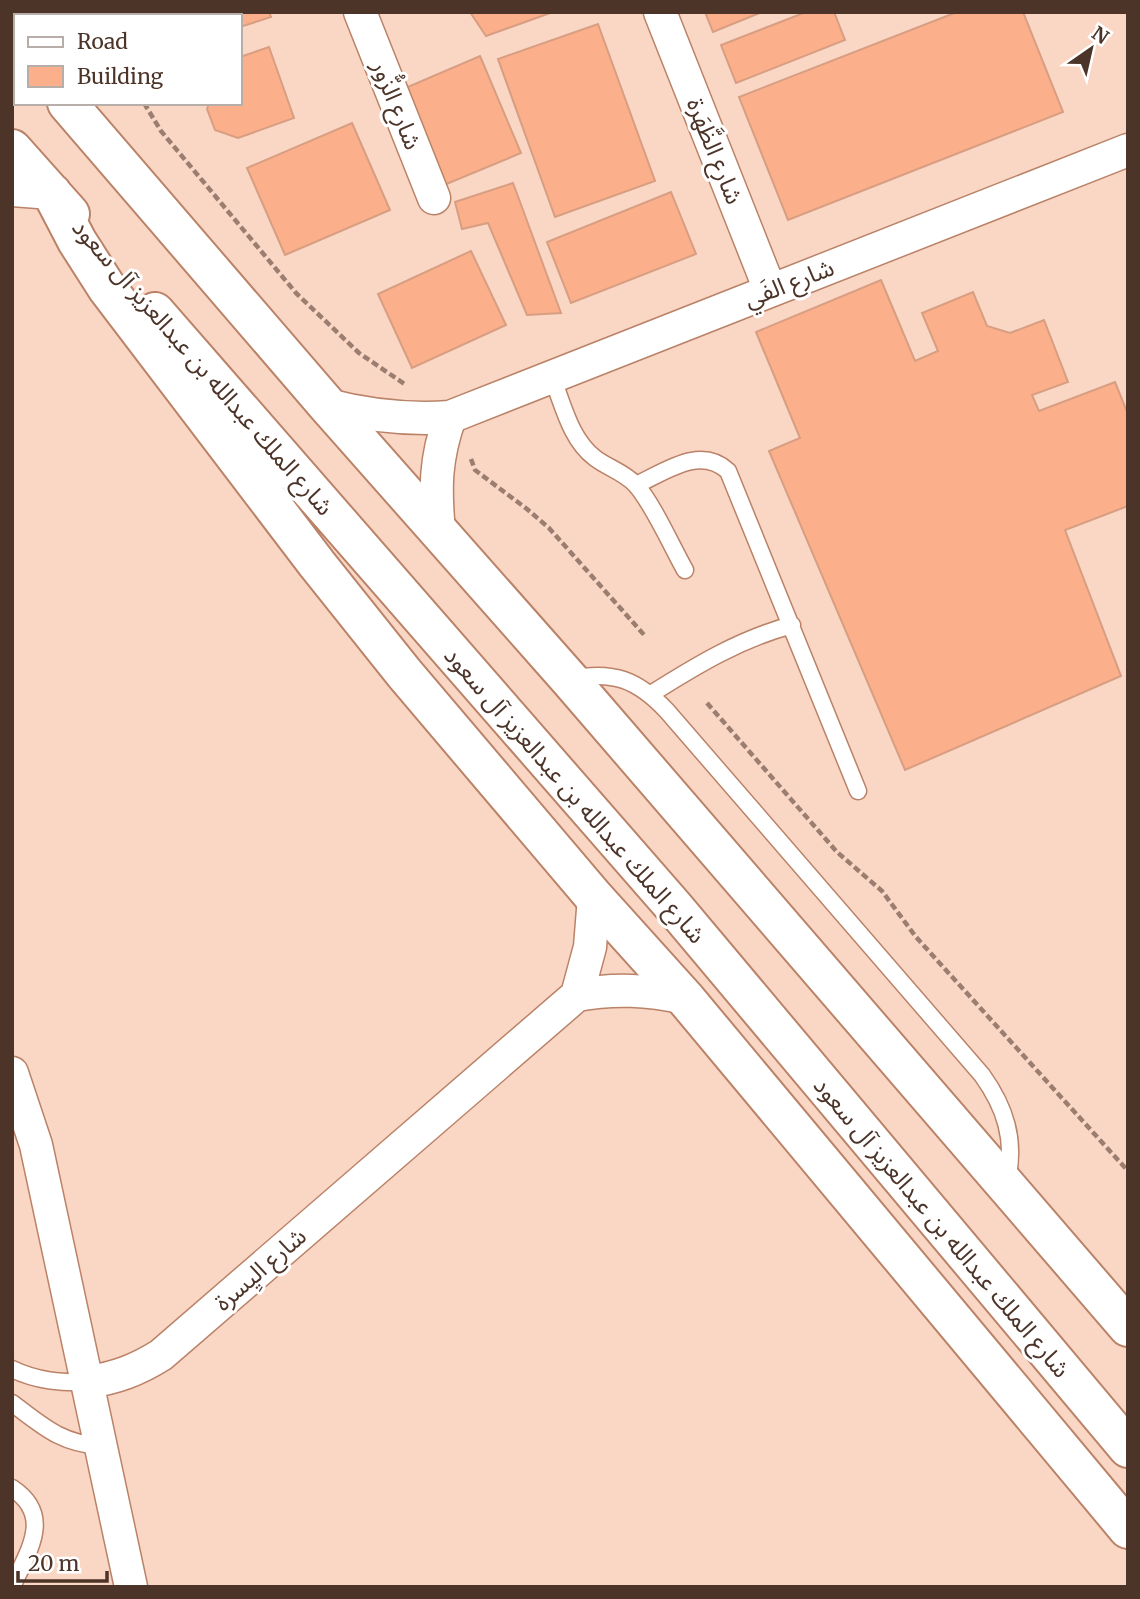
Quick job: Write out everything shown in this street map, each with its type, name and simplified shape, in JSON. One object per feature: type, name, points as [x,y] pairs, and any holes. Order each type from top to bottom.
[{"type":"main road","points":[[69,105],[1128,1327]]},
{"type":"main road","name":"شارع الملك عبدالله بن عبدالعزيز آل سعود","points":[[12,149],[674,907],[1128,1448]]},
{"type":"main road","points":[[52,193],[77,241],[107,288],[317,564],[487,773],[685,998],[1128,1529]]},
{"type":"street","name":"شارع الزُّور","points":[[360,12],[435,198]]},
{"type":"street","name":"شارع الظَّهَرة","points":[[660,12],[770,290]]},
{"type":"street","name":"شارع الفَي","points":[[327,405],[386,418],[450,417],[1128,150]]},
{"type":"street","points":[[12,190],[52,193]]},
{"type":"street","points":[[439,532],[436,475],[439,446],[450,417]]},
{"type":"street","points":[[594,897],[590,947],[577,995],[632,989],[685,998]]},
{"type":"street","name":"شارع اليِسرة","points":[[88,1382],[126,1374],[160,1355],[577,995]]},
{"type":"street","points":[[12,1073],[36,1145],[131,1587]]},
{"type":"lane","points":[[552,377],[575,435],[597,460],[612,467],[636,485],[685,570]]},
{"type":"lane","points":[[636,485],[699,458],[720,464],[728,471],[858,791]]},
{"type":"lane","points":[[651,694],[717,653],[767,632],[792,625]]},
{"type":"lane","points":[[569,680],[603,675],[636,684],[651,694],[982,1075],[1002,1107],[1008,1126],[1011,1156],[1006,1186]]},
{"type":"lane","points":[[12,1369],[29,1377],[63,1383],[88,1382]]},
{"type":"lane","points":[[12,1403],[59,1437],[79,1444],[100,1446]]},
{"type":"lane","points":[[12,1488],[29,1503],[35,1516],[36,1530],[12,1587]]},
{"type":"path","points":[[145,105],[161,131],[296,293],[336,333],[384,373]]},
{"type":"path","points":[[475,470],[549,528],[646,637]]},
{"type":"path","points":[[707,703],[837,852],[882,891],[916,937],[1128,1171]]},
{"type":"building","points":[[269,12],[271,17],[242,26],[242,14],[170,14]]},
{"type":"building","points":[[470,12],[553,12],[486,36]]},
{"type":"building","points":[[705,12],[762,12],[713,32]]},
{"type":"building","points":[[806,12],[834,12],[845,40],[736,83],[721,45]]},
{"type":"building","points":[[957,12],[1023,12],[1063,112],[788,220],[739,97]]},
{"type":"building","points":[[598,24],[655,181],[555,217],[498,59]]},
{"type":"building","points":[[269,47],[294,118],[238,138],[215,130],[207,109],[208,105],[242,105],[242,56]]},
{"type":"building","points":[[480,56],[521,153],[437,188],[396,92]]},
{"type":"building","points":[[352,123],[390,210],[285,255],[247,168]]},
{"type":"building","points":[[513,183],[561,313],[527,315],[488,223],[462,229],[455,202]]},
{"type":"building","points":[[671,192],[696,254],[571,303],[547,242]]},
{"type":"building","points":[[471,251],[506,325],[412,368],[378,294]]},
{"type":"building","points":[[881,280],[915,361],[938,351],[922,313],[973,292],[987,326],[1010,333],[1044,320],[1068,382],[1032,395],[1039,411],[1115,382],[1128,414],[1128,506],[1065,530],[1121,676],[905,770],[769,451],[800,438],[756,332]]}]
